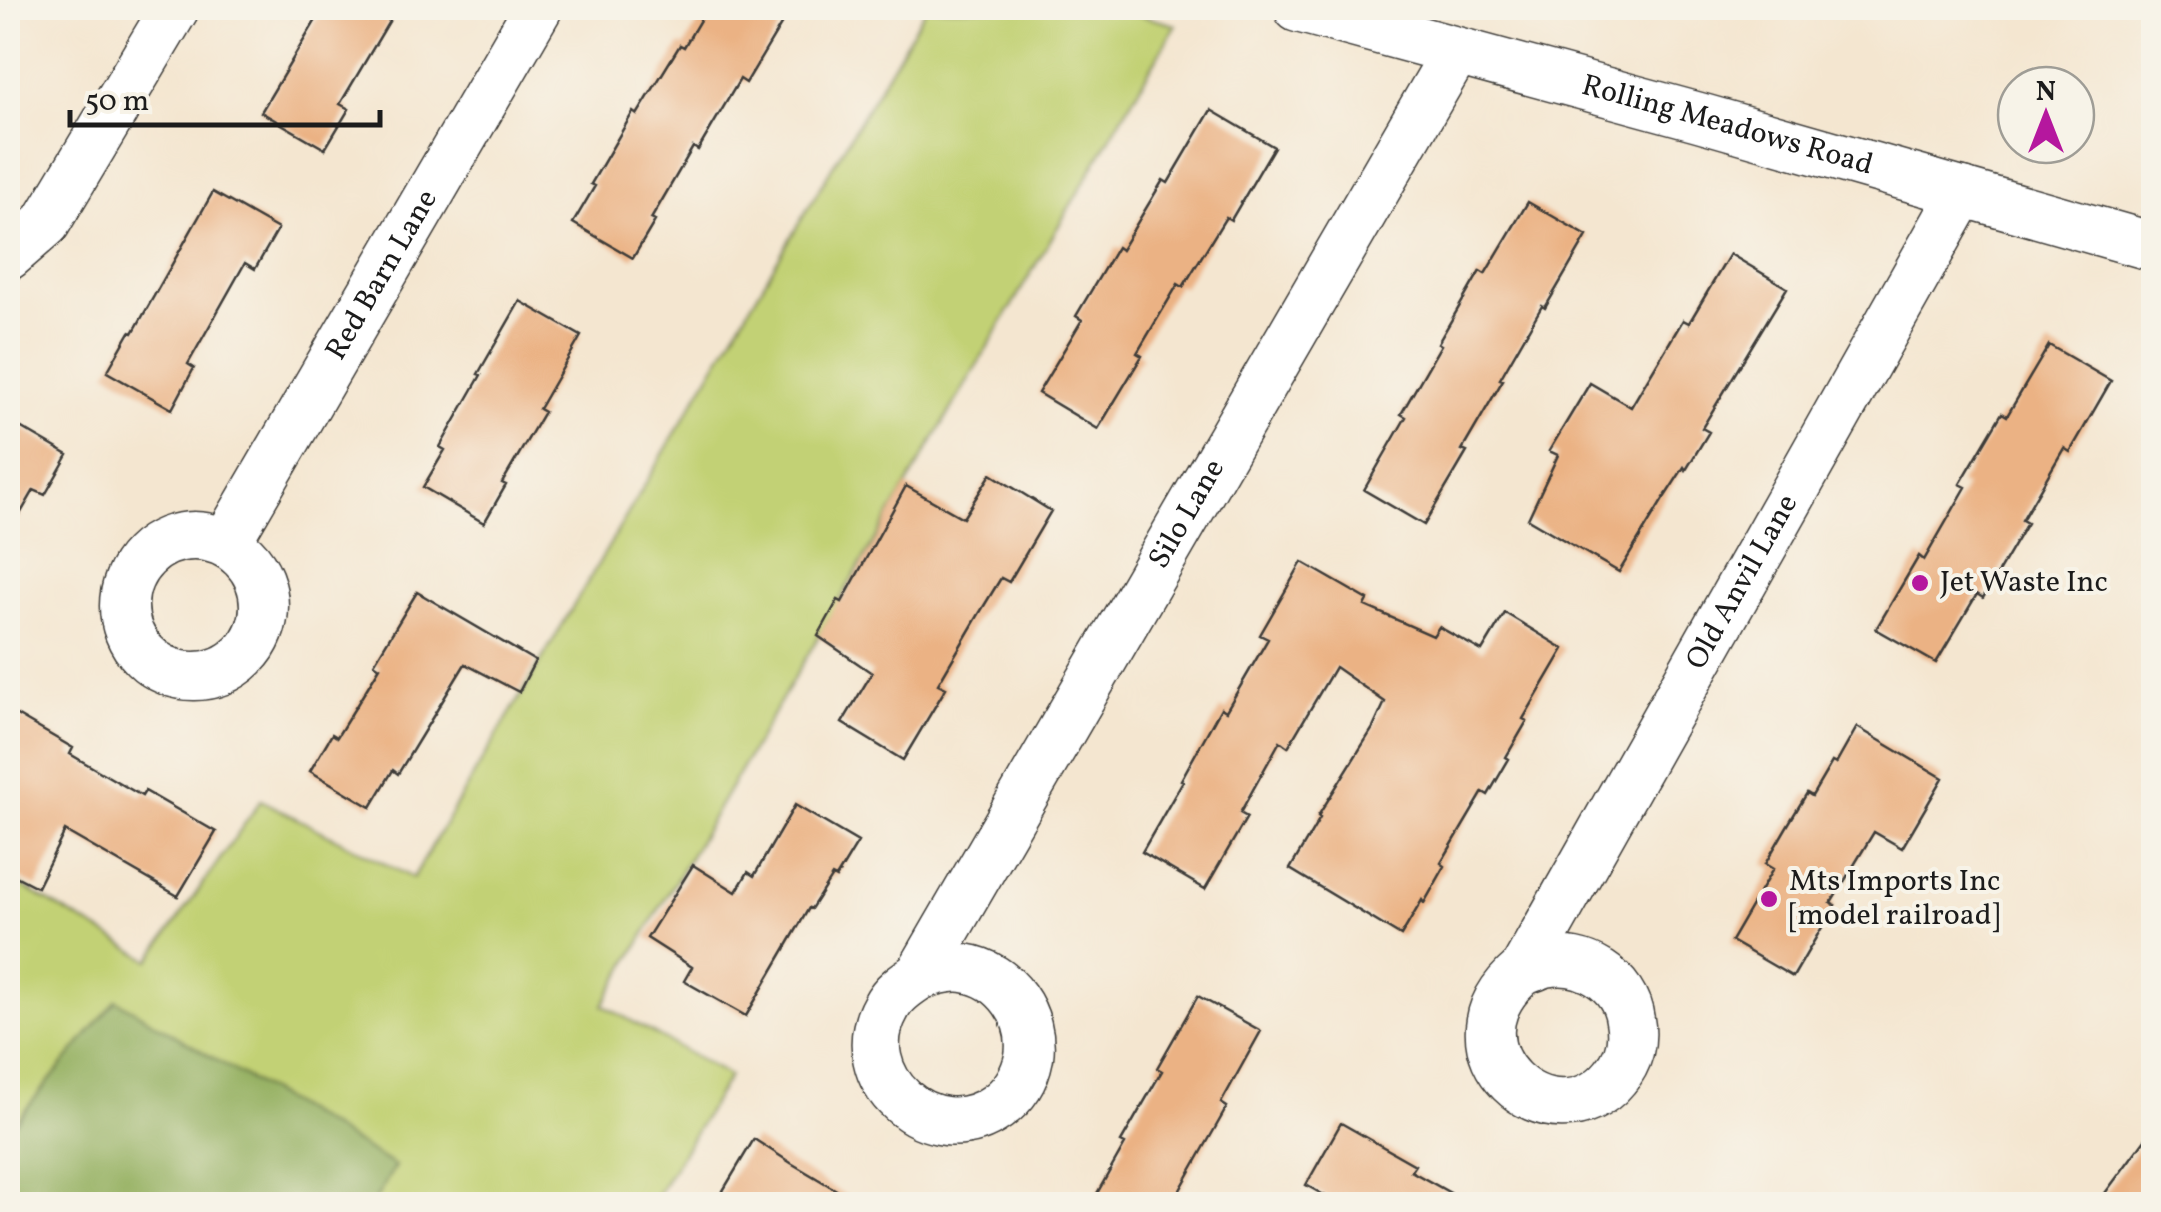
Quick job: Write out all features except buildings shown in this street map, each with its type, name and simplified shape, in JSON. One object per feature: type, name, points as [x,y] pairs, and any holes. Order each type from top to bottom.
[{"type":"street","points":[[8,256],[46,223],[175,8]]},
{"type":"street","name":"Red Barn Lane","points":[[226,543],[538,8]]},
{"type":"street","name":"Rolling Meadows Road","points":[[1298,8],[2154,247]]},
{"type":"street","name":"Silo Lane","points":[[919,976],[1456,52]]},
{"type":"street","name":"Old Anvil Lane","points":[[1523,972],[1963,192]]},
{"type":"green space","points":[[926,8],[1113,8],[1176,25],[603,1005],[729,1076],[652,1204],[8,1204],[8,878],[150,960],[261,800],[413,878]]},
{"type":"green space","points":[[116,1000],[395,1166],[373,1204],[8,1204],[8,1131]]},
{"type":"place","name":"Jet Waste Inc","points":[[1920,583]]},
{"type":"place","name":"Mts Imports Inc [model railroad]","points":[[1769,899]]}]
